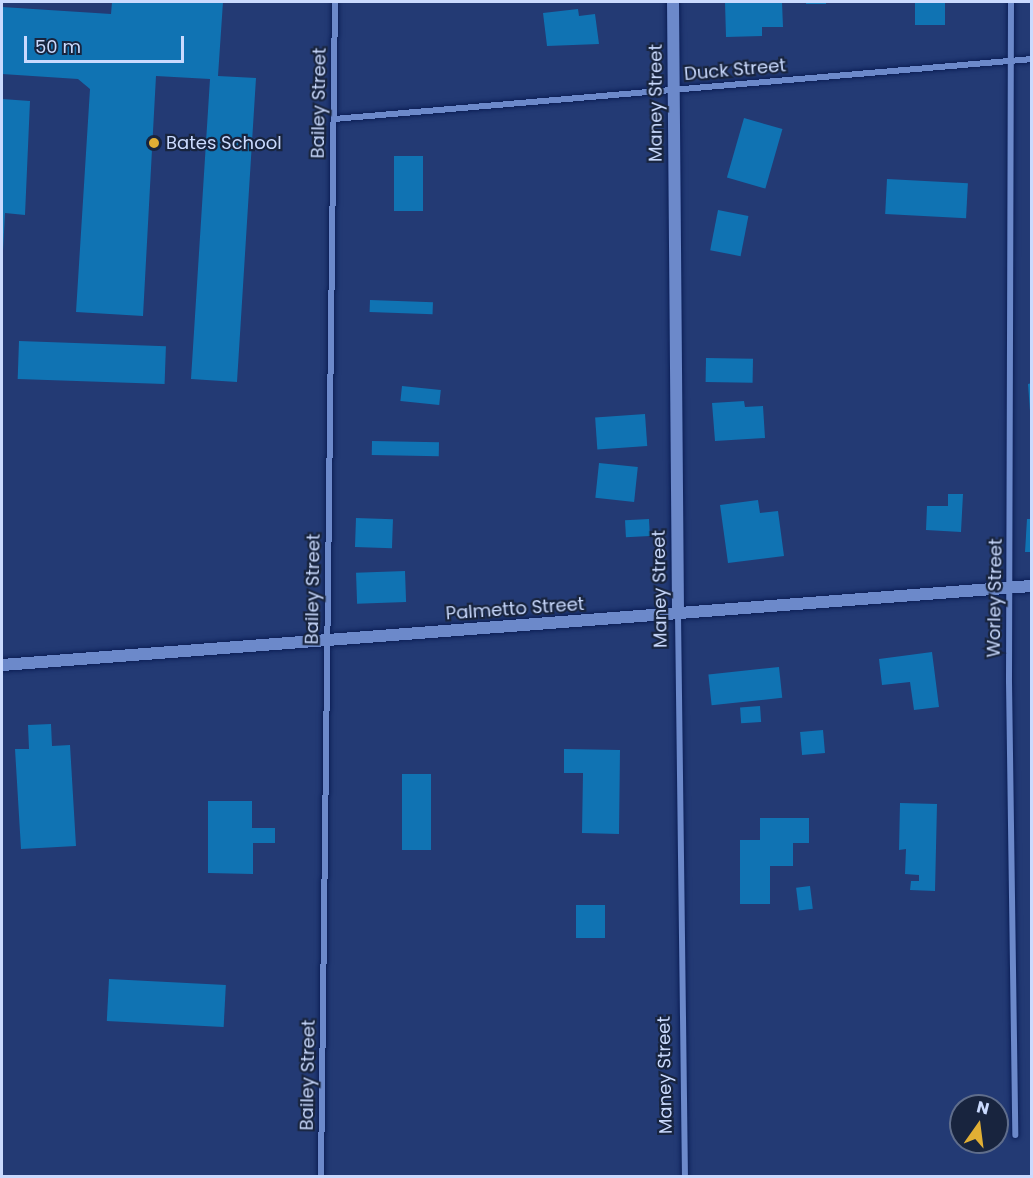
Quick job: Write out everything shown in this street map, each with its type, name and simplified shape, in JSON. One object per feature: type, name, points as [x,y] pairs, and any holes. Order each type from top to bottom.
[{"type":"street","name":"Bailey Street","points":[[321,1176],[335,2]]},
{"type":"street","name":"Maney Street","points":[[673,2],[685,1176]]},
{"type":"street","name":"Worley Street","points":[[1011,2],[1010,837],[1015,1136]]},
{"type":"street","name":"Duck Street","points":[[334,119],[1032,59]]},
{"type":"street","name":"Palmetto Street","points":[[2,665],[327,642],[1032,586]]},
{"type":"building","points":[[112,2],[223,2],[218,76],[256,78],[237,382],[191,379],[210,79],[156,76],[143,316],[76,312],[90,89],[78,79],[2,74],[2,7],[111,14]]},
{"type":"building","points":[[725,2],[782,2],[783,27],[762,27],[762,36],[726,37]]},
{"type":"building","points":[[806,2],[826,2],[826,4],[806,4]]},
{"type":"building","points":[[915,2],[945,2],[945,25],[915,25]]},
{"type":"building","points":[[578,9],[579,16],[595,14],[599,44],[547,46],[543,13]]},
{"type":"building","points":[[2,99],[30,101],[25,215],[5,213],[3,251]]},
{"type":"building","points":[[744,118],[782,129],[765,189],[727,178]]},
{"type":"building","points":[[394,156],[423,156],[423,211],[394,211]]},
{"type":"building","points":[[887,179],[968,183],[966,218],[885,214]]},
{"type":"building","points":[[718,210],[748,216],[741,256],[710,250]]},
{"type":"building","points":[[370,300],[433,302],[433,314],[370,312]]},
{"type":"building","points":[[19,341],[166,346],[165,384],[18,379]]},
{"type":"building","points":[[706,358],[753,359],[753,383],[706,382]]},
{"type":"building","points":[[1032,383],[1032,411],[1030,411],[1028,384]]},
{"type":"building","points":[[402,386],[441,390],[439,405],[400,401]]},
{"type":"building","points":[[744,401],[745,407],[763,406],[765,438],[715,441],[712,403]]},
{"type":"building","points":[[645,414],[647,446],[597,449],[595,417]]},
{"type":"building","points":[[372,441],[439,442],[439,456],[372,455]]},
{"type":"building","points":[[599,463],[638,467],[634,502],[595,498]]},
{"type":"building","points":[[948,494],[963,494],[961,532],[926,530],[927,506],[948,506]]},
{"type":"building","points":[[758,500],[760,513],[778,511],[784,556],[728,563],[720,505]]},
{"type":"building","points":[[356,518],[393,519],[392,548],[355,547]]},
{"type":"building","points":[[649,519],[650,536],[626,537],[625,520]]},
{"type":"building","points":[[1027,519],[1032,519],[1032,552],[1025,552]]},
{"type":"building","points":[[405,571],[406,602],[357,604],[356,573]]},
{"type":"building","points":[[932,652],[939,707],[914,710],[910,682],[882,685],[879,659]]},
{"type":"building","points":[[779,667],[782,698],[712,705],[708,674]]},
{"type":"building","points":[[760,706],[761,722],[741,723],[740,707]]},
{"type":"building","points":[[51,724],[52,746],[70,745],[76,846],[21,849],[15,749],[29,749],[28,725]]},
{"type":"building","points":[[823,730],[825,753],[802,755],[800,732]]},
{"type":"building","points":[[564,749],[620,750],[619,834],[582,833],[583,773],[564,773]]},
{"type":"building","points":[[402,774],[431,774],[431,850],[402,850]]},
{"type":"building","points":[[208,801],[252,801],[252,828],[275,828],[275,843],[253,843],[253,874],[208,873]]},
{"type":"building","points":[[900,803],[937,804],[935,891],[910,890],[911,881],[919,881],[919,875],[905,874],[906,849],[899,850]]},
{"type":"building","points":[[760,818],[809,818],[809,843],[793,843],[793,866],[770,866],[770,904],[740,904],[740,840],[760,840]]},
{"type":"building","points":[[810,886],[813,909],[799,911],[796,888]]},
{"type":"building","points":[[576,905],[605,905],[605,938],[576,938]]},
{"type":"building","points":[[109,979],[226,985],[224,1027],[107,1021]]},
{"type":"place","name":"Bates School","points":[[154,143]]}]
